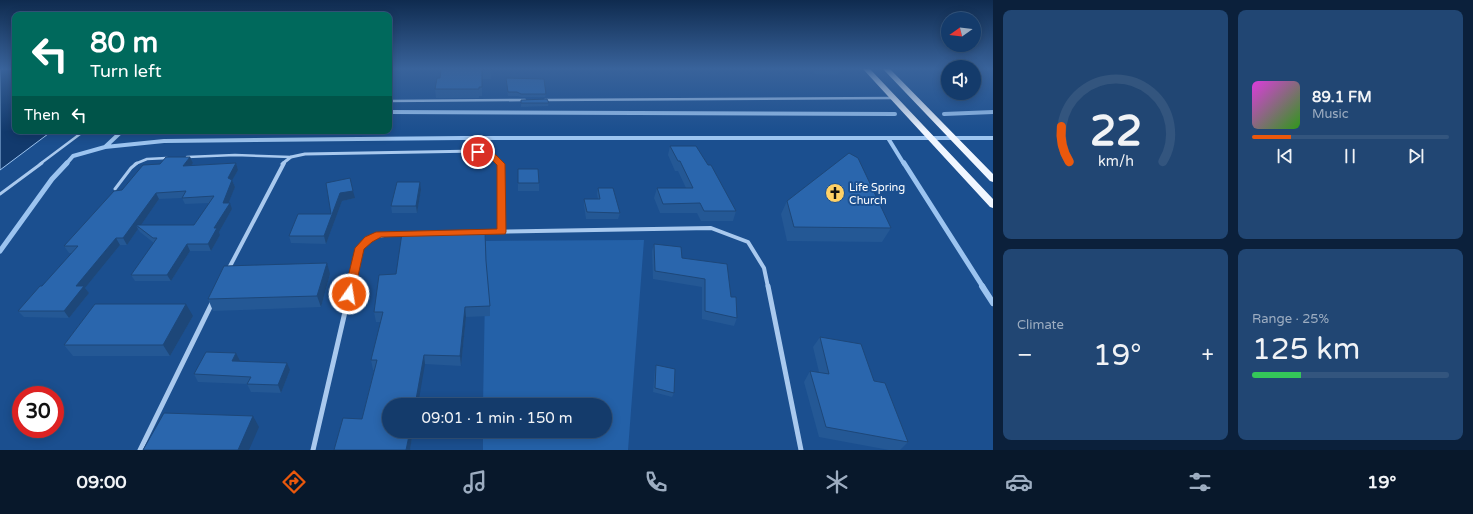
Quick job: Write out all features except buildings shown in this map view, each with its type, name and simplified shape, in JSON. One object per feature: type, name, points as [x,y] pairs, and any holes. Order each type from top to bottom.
[{"type":"main road","points":[[886,90],[993,205]]},
{"type":"main road","points":[[906,90],[993,179]]},
{"type":"street","points":[[227,273],[282,164],[291,157],[305,154],[478,152],[493,157],[501,164],[502,232]]},
{"type":"street","points":[[479,232],[711,228],[748,242],[764,268],[801,450]]},
{"type":"street","points":[[313,450],[360,248],[368,240],[379,234],[410,234]]},
{"type":"street","points":[[140,450],[216,294]]},
{"type":"lane","points":[[541,100],[893,98]]},
{"type":"lane","points":[[392,101],[525,100]]},
{"type":"lane","points":[[0,194],[80,134]]},
{"type":"lane","points":[[185,158],[235,155],[291,157]]},
{"type":"lane","points":[[115,189],[131,166],[137,162],[147,158],[170,158]]},
{"type":"shaded area","points":[[0,90],[12,90],[12,134],[48,134],[0,170]]},
{"type":"shaded area","points":[[644,240],[628,450],[483,450],[483,438],[612,438],[612,398],[483,398],[486,241]]},
{"type":"waterway","points":[[392,112],[895,114]]},
{"type":"waterway","points":[[944,114],[993,112]]},
{"type":"waterway","points":[[105,147],[119,134]]},
{"type":"waterway","points":[[105,147],[164,141],[463,138],[888,138]]},
{"type":"waterway","points":[[888,138],[993,138]]},
{"type":"waterway","points":[[888,138],[904,164]]},
{"type":"waterway","points":[[66,164],[73,156],[105,147]]},
{"type":"waterway","points":[[0,251],[52,179],[67,163]]},
{"type":"waterway","points":[[904,163],[983,287]]},
{"type":"waterway","points":[[982,286],[993,303]]},
{"type":"place","name":"Life Spring Church","points":[[835,193]]},
{"type":"route","points":[[349,294],[360,248],[368,240],[379,234],[502,232],[501,164],[493,157],[478,152]]}]
